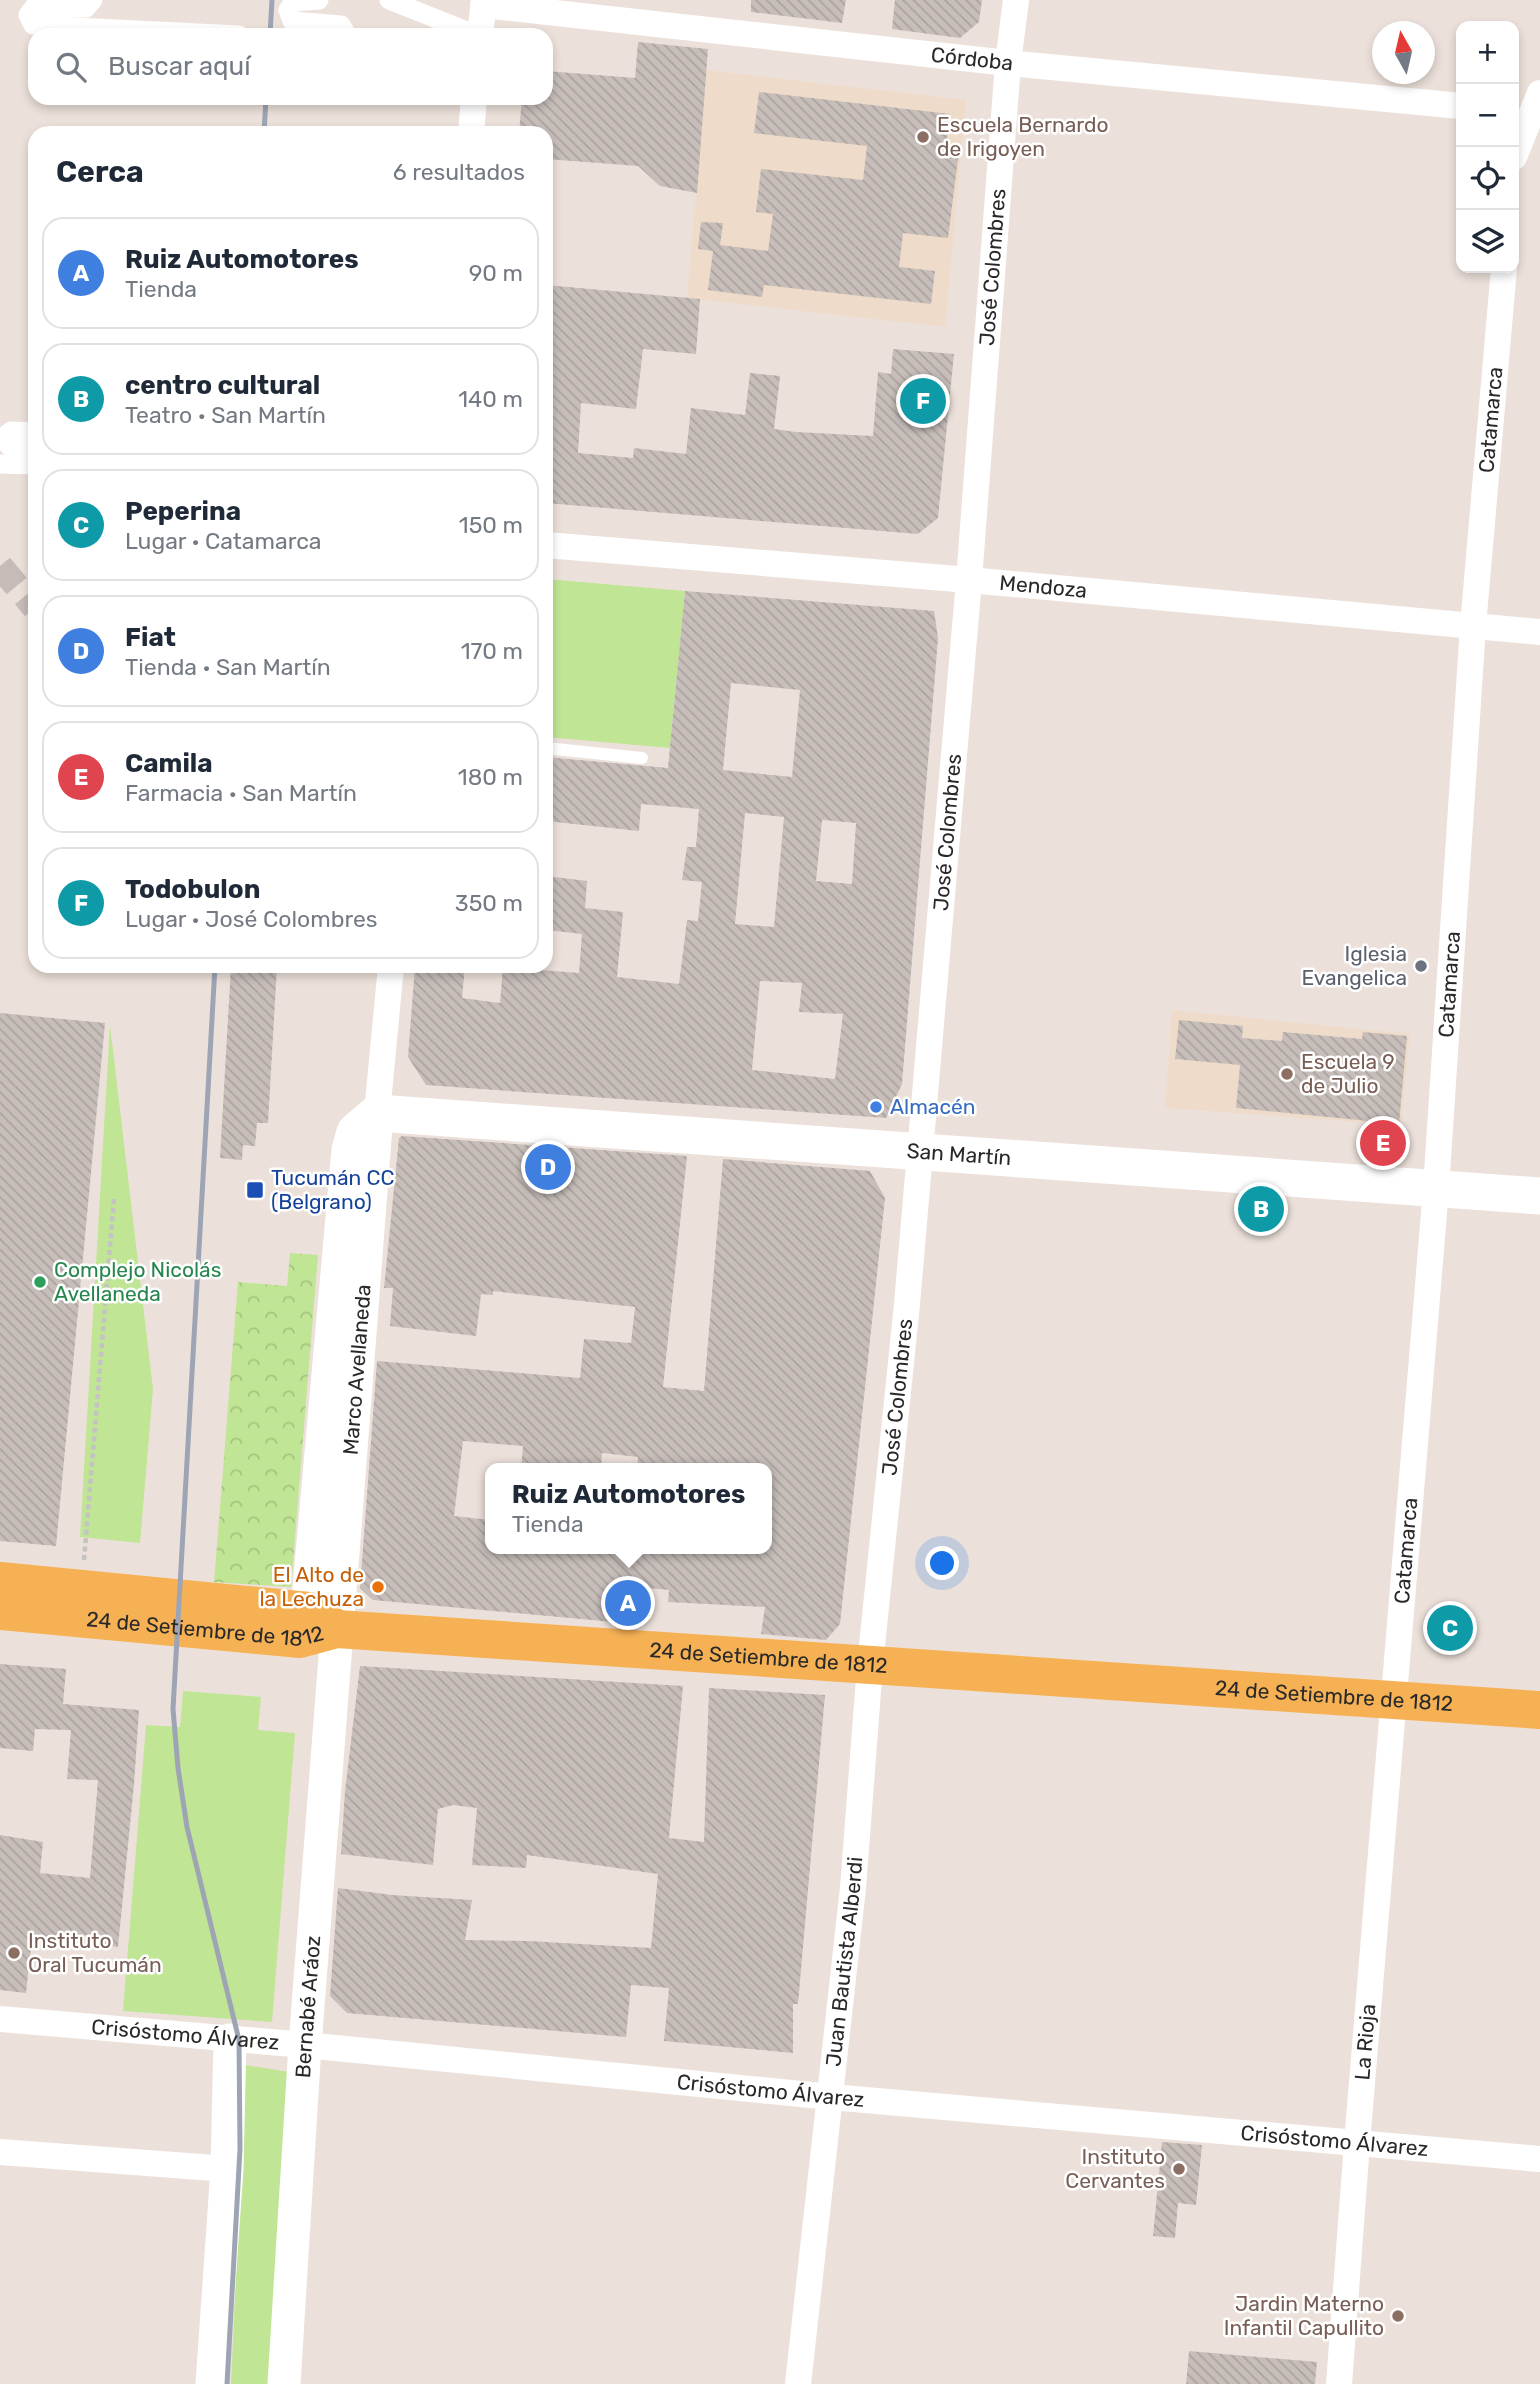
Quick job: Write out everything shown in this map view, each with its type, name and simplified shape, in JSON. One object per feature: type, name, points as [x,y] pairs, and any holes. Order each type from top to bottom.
[{"type":"main road","name":"San Martín","points":[[377,1113],[1540,1196]]},
{"type":"main road","name":"Marco Avellaneda","points":[[323,1620],[350,1150],[355,1132],[377,1113]]},
{"type":"main road","name":"24 de Setiembre de 1812","points":[[0,1581],[323,1620],[870,1665],[1540,1710]]},
{"type":"main road","name":"24 de Setiembre de 1812","points":[[0,1611],[300,1639],[323,1620]]},
{"type":"street","points":[[93,0],[86,8],[34,7],[28,15],[33,24],[108,28]]},
{"type":"street","points":[[319,0],[293,2],[288,10],[292,21],[341,25],[343,28]]},
{"type":"street","points":[[389,0],[461,28]]},
{"type":"street","name":"José Colombres","points":[[870,1665],[907,1304],[1016,0]]},
{"type":"street","points":[[480,28],[484,2]]},
{"type":"street","name":"Córdoba","points":[[484,2],[1009,63],[1456,106]]},
{"type":"street","points":[[472,126],[473,105]]},
{"type":"street","points":[[1517,147],[1531,108]]},
{"type":"street","name":"Catamarca","points":[[1394,1700],[1436,1189],[1473,625],[1504,273]]},
{"type":"street","points":[[28,432],[11,431],[4,437],[9,446],[28,448]]},
{"type":"street","points":[[0,464],[28,465]]},
{"type":"street","name":"Mendoza","points":[[553,546],[1540,632]]},
{"type":"street","points":[[377,1113],[390,973]]},
{"type":"street","name":"Bernabé Aráoz","points":[[284,2384],[305,2045],[323,1620]]},
{"type":"street","name":"Juan Bautista Alberdi","points":[[798,2384],[853,1888],[870,1665]]},
{"type":"street","name":"La Rioja","points":[[1339,2384],[1394,1700]]},
{"type":"street","name":"Crisóstomo Álvarez","points":[[0,2019],[305,2045],[831,2097],[1540,2158]]},
{"type":"street","points":[[212,2384],[227,2169],[230,2040]]},
{"type":"street","points":[[0,2152],[227,2169]]},
{"type":"lane","points":[[553,749],[642,758]]},
{"type":"path","points":[[85,1540],[114,1198]]},
{"type":"shaded area","points":[[706,70],[966,100],[945,327],[687,298]]},
{"type":"shaded area","name":"Escuela 9 de Julio","points":[[1172,1010],[1410,1034],[1401,1125],[1165,1108]]},
{"type":"green space","points":[[553,580],[685,591],[670,748],[553,738]]},
{"type":"green space","points":[[110,1025],[153,1389],[140,1543],[80,1537]]},
{"type":"green space","points":[[290,1253],[318,1255],[291,1587],[214,1582],[238,1282],[287,1286]]},
{"type":"green space","points":[[183,1691],[261,1697],[258,1730],[295,1733],[272,2022],[123,2011],[146,1725],[180,1727]]},
{"type":"green space","points":[[246,2065],[289,2072],[270,2384],[231,2384]]},
{"type":"building","points":[[751,0],[846,0],[842,23],[751,12]]},
{"type":"building","points":[[895,0],[982,0],[979,22],[960,38],[892,29]]},
{"type":"building","points":[[638,42],[708,49],[697,193],[660,186],[638,166],[553,160],[553,126],[520,126],[521,105],[553,105],[553,72],[635,78]]},
{"type":"building","points":[[759,92],[950,114],[946,149],[959,151],[948,238],[903,233],[899,267],[935,271],[931,304],[764,285],[762,297],[708,290],[713,251],[698,249],[701,222],[723,223],[720,245],[768,251],[773,214],[756,212],[761,169],[863,180],[867,146],[754,133]]},
{"type":"building","points":[[553,286],[700,299],[696,354],[643,349],[636,409],[581,403],[578,453],[633,458],[634,448],[686,454],[691,408],[745,415],[750,373],[780,376],[774,429],[873,436],[878,372],[891,374],[893,349],[954,354],[938,518],[918,534],[553,504]]},
{"type":"building","points":[[685,591],[934,611],[938,638],[902,1084],[886,1118],[426,1085],[408,1057],[414,973],[464,973],[462,998],[500,1003],[502,973],[579,973],[582,934],[553,931],[553,877],[587,881],[585,908],[623,912],[617,977],[679,984],[687,920],[698,921],[702,882],[682,880],[687,847],[696,847],[699,809],[641,804],[639,831],[553,822],[553,758],[668,768]],"holes":[[[731,683],[800,690],[792,777],[723,770]],[[745,813],[784,817],[774,927],[735,924]],[[822,820],[856,823],[852,884],[816,881]],[[760,981],[802,983],[799,1012],[843,1014],[835,1079],[752,1070]]]},
{"type":"building","points":[[231,973],[277,973],[268,1123],[257,1123],[255,1146],[243,1145],[242,1160],[220,1158]]},
{"type":"building","name":"Complejo Nicolás Avellaneda","points":[[0,1013],[105,1023],[56,1546],[0,1541]]},
{"type":"building","name":"Escuela 9 de Julio","points":[[1179,1020],[1243,1026],[1242,1038],[1282,1041],[1283,1032],[1362,1039],[1363,1032],[1407,1036],[1399,1124],[1236,1108],[1240,1065],[1175,1059]]},
{"type":"building","points":[[402,1136],[687,1156],[663,1387],[704,1391],[723,1159],[870,1171],[885,1198],[840,1624],[826,1640],[761,1634],[765,1607],[668,1602],[669,1590],[627,1586],[624,1623],[373,1600],[360,1588],[377,1361],[580,1378],[584,1339],[631,1343],[635,1307],[493,1291],[493,1295],[481,1294],[476,1336],[390,1326],[393,1288],[384,1288],[399,1138]]},
{"type":"building","points":[[1433,1611],[1471,1613],[1467,1646],[1429,1643]]},
{"type":"building","points":[[0,1664],[66,1669],[63,1704],[139,1710],[118,1947],[32,1938],[26,1993],[0,1990],[0,1835],[43,1842],[40,1873],[90,1878],[98,1780],[67,1779],[71,1730],[35,1729],[33,1751],[0,1748]]},
{"type":"building","points":[[360,1666],[683,1686],[669,1838],[704,1842],[709,1688],[825,1695],[798,2004],[793,2004],[793,2053],[664,2041],[669,1988],[631,1985],[626,2037],[347,2013],[330,1996],[338,1888],[392,1895],[472,1900],[465,1940],[651,1948],[658,1874],[527,1855],[526,1868],[472,1865],[477,1808],[453,1805],[438,1809],[433,1865],[341,1854],[345,1791]]},
{"type":"building","points":[[1162,2142],[1202,2145],[1196,2205],[1178,2203],[1175,2238],[1153,2236]]},
{"type":"building","points":[[1189,2351],[1317,2362],[1315,2384],[1186,2384]]},
{"type":"tunnel","points":[[0,566],[28,600]]},
{"type":"railway","points":[[270,28],[272,0]]},
{"type":"railway","points":[[264,126],[266,105]]},
{"type":"railway","points":[[215,973],[173,1709],[187,1827],[239,2040],[240,2149],[227,2384]]},
{"type":"place","name":"Escuela Bernardo de Irigoyen","points":[[923,137]]},
{"type":"place","name":"Todobulon","points":[[923,401]]},
{"type":"place","name":"Iglesia Evangelica","points":[[1421,966]]},
{"type":"place","name":"Escuela 9 de Julio","points":[[1287,1074]]},
{"type":"place","name":"Almacén","points":[[876,1107]]},
{"type":"place","name":"Camila","points":[[1383,1143]]},
{"type":"place","name":"Fiat","points":[[548,1167]]},
{"type":"place","name":"Tucumán CC (Belgrano)","points":[[255,1190]]},
{"type":"place","name":"centro cultural","points":[[1261,1209]]},
{"type":"place","name":"Complejo Nicolás Avellaneda","points":[[40,1282]]},
{"type":"place","name":"El Alto de la Lechuza","points":[[378,1587]]},
{"type":"place","name":"Ruiz Automotores","points":[[628,1603]]},
{"type":"place","name":"Peperina","points":[[1450,1628]]},
{"type":"place","name":"Instituto Oral Tucumán","points":[[14,1953]]},
{"type":"place","name":"Instituto Cervantes","points":[[1179,2169]]},
{"type":"place","name":"Jardin Materno Infantil Capullito","points":[[1398,2316]]}]
